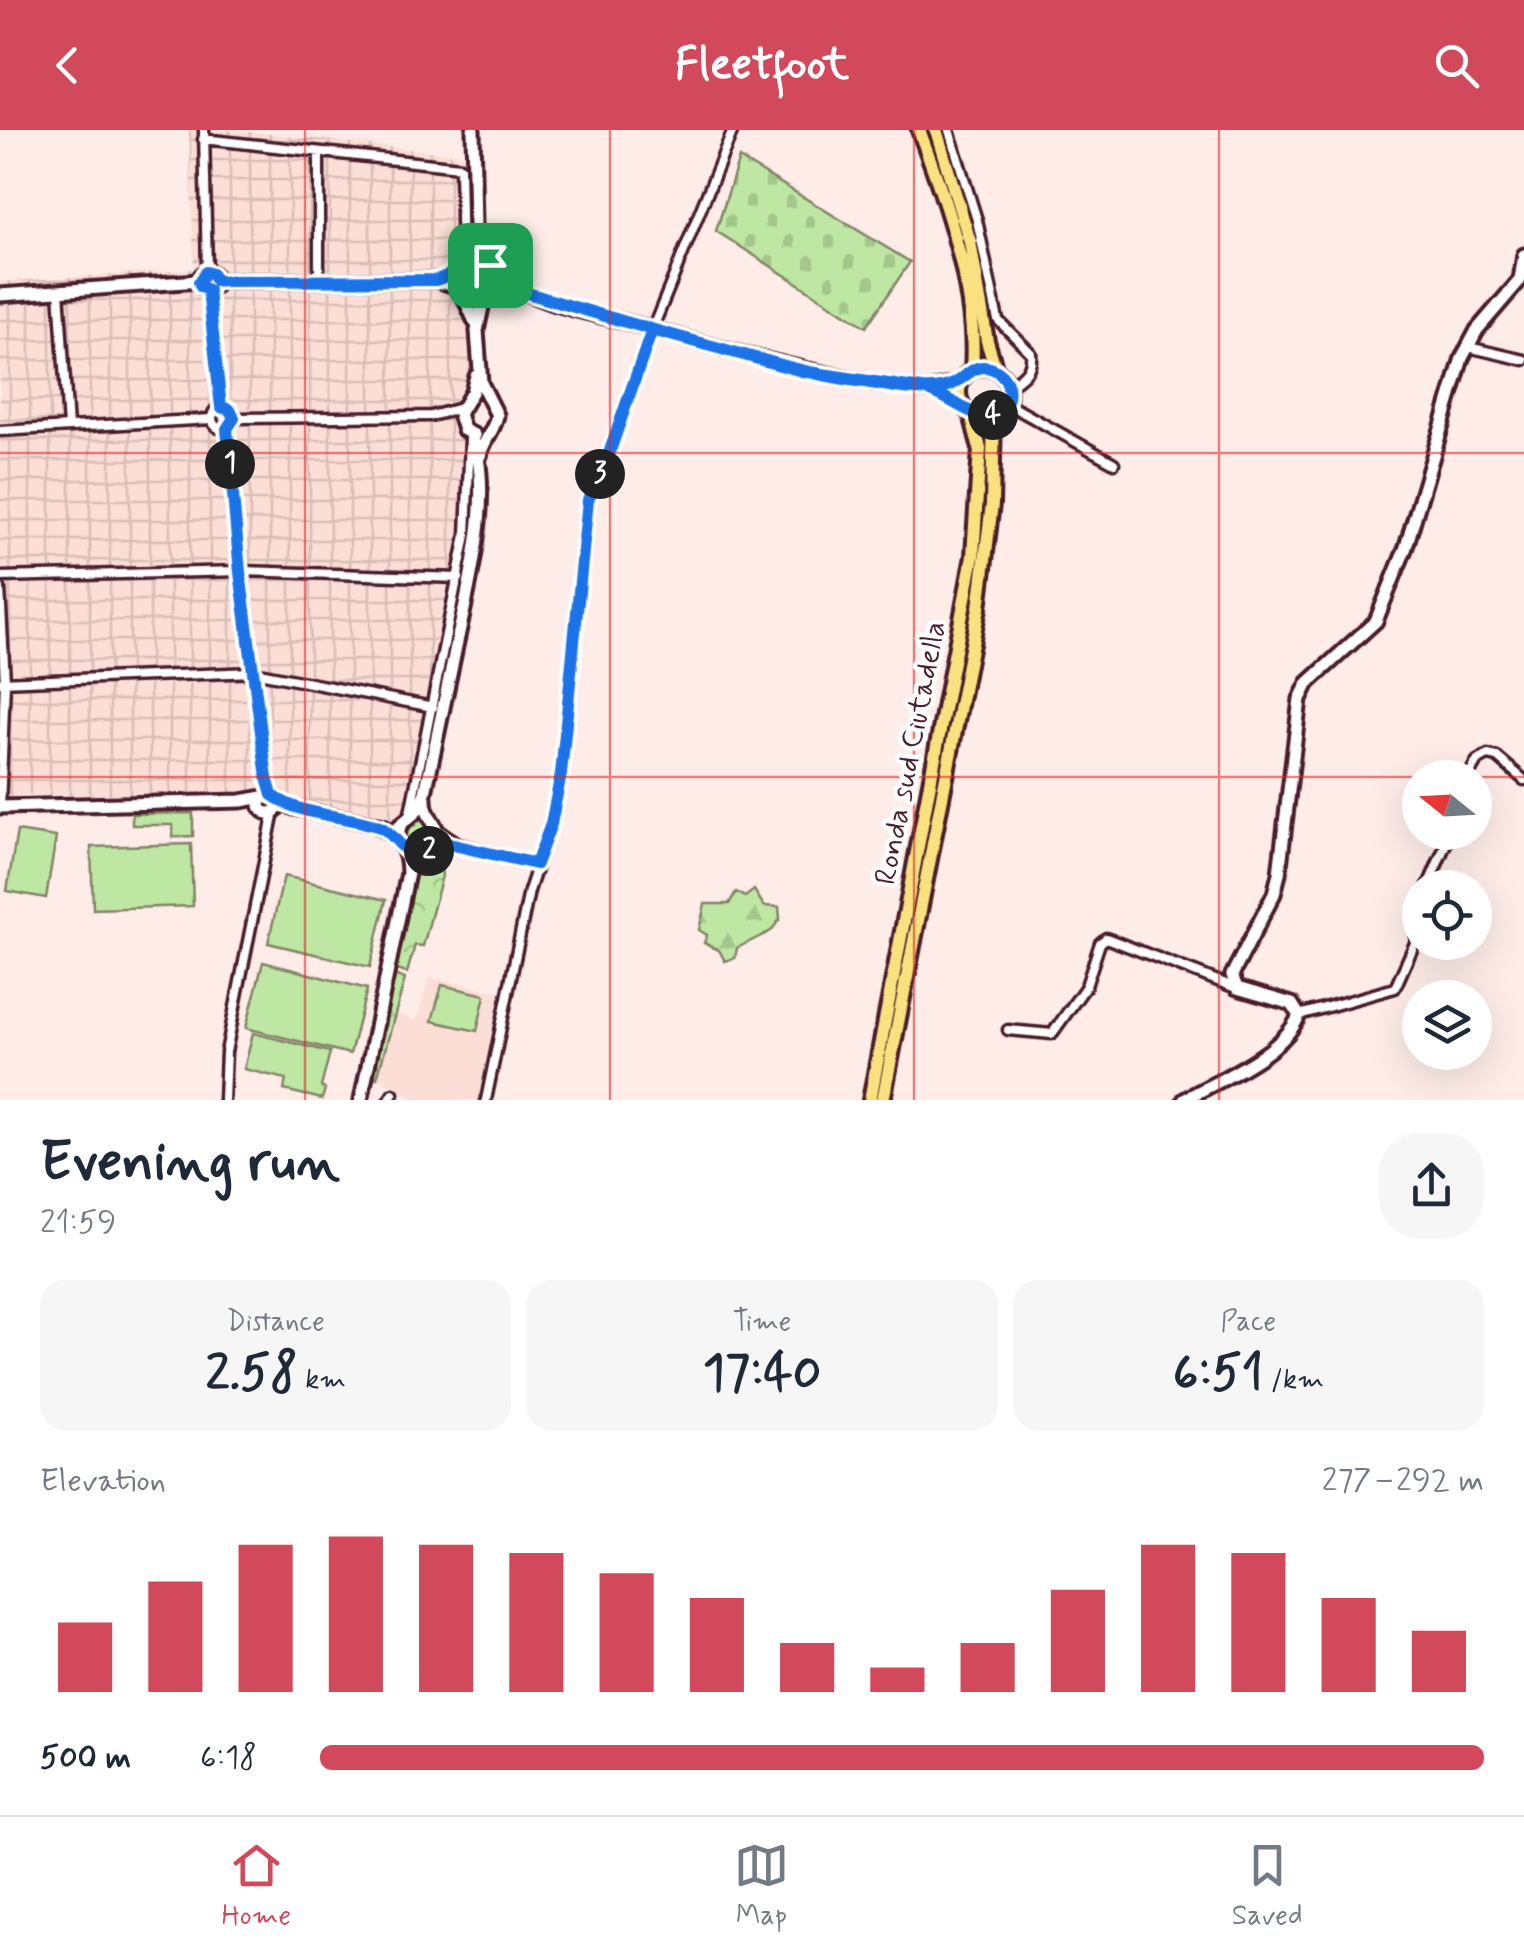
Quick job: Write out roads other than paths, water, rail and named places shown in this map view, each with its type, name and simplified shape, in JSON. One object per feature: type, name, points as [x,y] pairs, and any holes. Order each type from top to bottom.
[{"type":"main road","points":[[920,130],[957,253],[974,345],[959,392],[967,410],[994,415],[1006,404],[1008,387],[996,370],[986,341],[970,242],[936,130]]},
{"type":"main road","points":[[967,374],[984,367],[996,370]]},
{"type":"main road","name":"Ronda sud Ciutadella","points":[[870,1100],[973,556],[980,448],[967,410]]},
{"type":"main road","name":"Ronda sud Ciutadella","points":[[884,1100],[979,608],[992,504],[994,415]]},
{"type":"street","points":[[461,268],[471,250],[475,226],[473,130]]},
{"type":"street","points":[[486,1100],[529,891],[551,824],[561,774],[588,500],[604,468],[652,330],[733,130]]},
{"type":"street","points":[[949,130],[977,220],[998,320],[1031,353],[1032,364],[1025,375],[1008,387]]},
{"type":"street","points":[[221,407],[208,281],[204,134],[319,152],[460,167],[462,291],[477,331]]},
{"type":"street","points":[[319,152],[319,280]]},
{"type":"street","points":[[460,844],[428,817],[425,793],[476,548],[479,465],[488,433],[497,420],[481,383],[477,331],[480,313],[496,286],[475,226]]},
{"type":"street","points":[[1237,988],[1232,976],[1274,894],[1279,874],[1300,699],[1308,683],[1376,621],[1406,548],[1468,347],[1477,330],[1520,280],[1524,255]]},
{"type":"street","points":[[436,280],[479,260],[524,292]]},
{"type":"street","points":[[0,294],[208,281],[436,280],[476,299],[499,291],[524,292],[802,371],[928,390],[945,395],[967,410]]},
{"type":"street","points":[[58,290],[68,427]]},
{"type":"street","points":[[1468,347],[1524,360]]},
{"type":"street","points":[[407,819],[460,578],[466,535],[464,404],[475,383],[478,364]]},
{"type":"street","points":[[928,390],[944,388],[967,374]]},
{"type":"street","points":[[234,418],[431,416],[480,397],[491,402]]},
{"type":"street","points":[[1006,404],[1114,463]]},
{"type":"street","points":[[227,429],[217,428],[212,419],[215,410],[230,410],[234,418]]},
{"type":"street","points":[[431,416],[467,431],[488,433]]},
{"type":"street","points":[[224,1100],[226,1052],[269,827],[267,778],[240,572],[227,429],[234,418]]},
{"type":"street","points":[[0,430],[212,419]]},
{"type":"street","points":[[467,431],[479,465]]},
{"type":"street","points":[[0,577],[240,572],[460,578]]},
{"type":"street","points":[[0,588],[0,807],[269,803],[377,826],[398,839],[406,852],[408,872],[361,1100]]},
{"type":"street","points":[[3,682],[254,672],[434,707]]},
{"type":"street","points":[[1479,760],[1488,755],[1497,757],[1524,780]]},
{"type":"street","points":[[398,839],[425,793]]},
{"type":"street","points":[[377,826],[428,817]]},
{"type":"street","points":[[434,847],[437,828]]},
{"type":"street","points":[[408,872],[422,855],[440,843],[460,844],[536,864]]},
{"type":"street","points":[[406,852],[422,855]]},
{"type":"street","points":[[1008,1030],[1052,1034],[1086,986],[1100,943],[1106,938],[1237,988],[1292,1004],[1299,1015]]},
{"type":"street","points":[[1299,1015],[1395,988],[1407,960]]},
{"type":"street","points":[[1184,1100],[1279,1042],[1294,1029],[1299,1015]]}]
